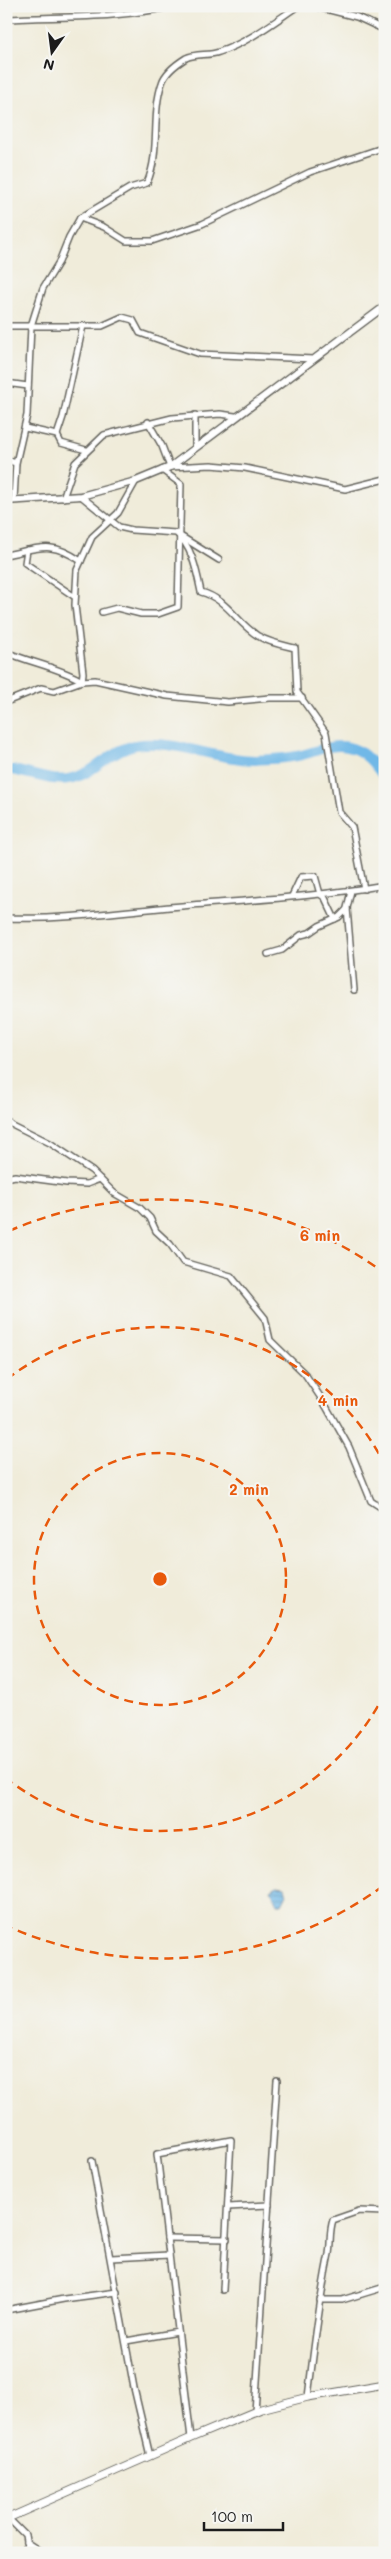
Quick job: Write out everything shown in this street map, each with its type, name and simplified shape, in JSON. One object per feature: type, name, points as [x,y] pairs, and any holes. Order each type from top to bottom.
[{"type":"main road","points":[[7,2518],[191,2438],[256,2412],[308,2397],[385,2384]]},
{"type":"street","points":[[6,19],[104,17],[147,13],[173,6]]},
{"type":"street","points":[[14,500],[16,463],[25,428],[31,326],[43,288],[59,262],[69,237],[80,218],[130,188],[147,183],[151,175],[157,135],[155,111],[162,82],[168,73],[185,59],[218,52],[236,45],[298,6]]},
{"type":"street","points":[[314,6],[357,17],[385,30]]},
{"type":"street","points":[[80,218],[104,227],[126,241],[152,241],[202,224],[310,172],[385,147]]},
{"type":"street","points":[[170,467],[235,416],[385,306]]},
{"type":"street","points":[[6,326],[102,326],[122,318],[133,320],[140,333],[200,354],[313,359]]},
{"type":"street","points":[[83,326],[63,417],[57,435],[61,443],[86,450]]},
{"type":"street","points":[[6,384],[28,386]]},
{"type":"street","points":[[63,499],[75,463],[86,450],[104,435],[148,422],[220,414],[235,416]]},
{"type":"street","points":[[195,416],[195,447]]},
{"type":"street","points":[[148,422],[162,446],[170,467]]},
{"type":"street","points":[[25,428],[57,435]]},
{"type":"street","points":[[6,460],[16,463]]},
{"type":"street","points":[[6,501],[63,499],[81,496],[136,481],[170,467],[211,465],[246,468],[345,488],[385,479]]},
{"type":"street","points":[[102,612],[117,608],[141,614],[158,614],[178,607],[181,484],[162,470]]},
{"type":"street","points":[[82,681],[83,673],[75,597],[77,570],[92,537],[118,513],[136,481]]},
{"type":"street","points":[[81,496],[119,527],[132,530],[176,533],[219,560]]},
{"type":"street","points":[[181,537],[189,550],[200,592],[215,596],[258,635],[276,644],[295,648],[297,692],[326,733],[339,812],[352,827],[364,888]]},
{"type":"street","points":[[6,555],[51,546],[67,551],[81,561]]},
{"type":"street","points":[[27,550],[25,563],[75,597]]},
{"type":"street","points":[[6,652],[43,666],[54,667],[82,681]]},
{"type":"street","points":[[6,702],[41,688],[54,691],[82,681],[95,680],[167,696],[228,702],[270,698],[302,698]]},
{"type":"street","points":[[292,896],[301,877],[315,876],[320,894],[325,898],[335,919]]},
{"type":"street","points":[[6,918],[97,915],[351,891],[385,885]]},
{"type":"street","points":[[351,891],[347,908],[354,990]]},
{"type":"street","points":[[268,954],[282,950],[301,935],[309,934],[319,926],[335,919],[347,908]]},
{"type":"street","points":[[6,1121],[50,1143],[92,1171],[114,1193],[140,1208],[150,1218],[156,1231],[170,1244],[183,1262],[231,1276],[243,1288],[265,1318],[270,1340],[305,1374],[323,1401],[349,1447],[371,1501],[385,1510]]},
{"type":"street","points":[[6,1178],[15,1176],[87,1184],[100,1179]]},
{"type":"street","points":[[256,2412],[278,2081]]},
{"type":"street","points":[[191,2438],[157,2154],[231,2140],[223,2290]]},
{"type":"street","points":[[92,2161],[118,2292],[134,2388],[150,2456]]},
{"type":"street","points":[[228,2207],[269,2205]]},
{"type":"street","points":[[308,2397],[320,2300],[329,2251],[329,2232],[334,2220],[359,2211],[385,2212]]},
{"type":"street","points":[[167,2238],[227,2239]]},
{"type":"street","points":[[111,2258],[169,2255]]},
{"type":"street","points":[[320,2300],[342,2300],[385,2288]]},
{"type":"street","points":[[6,2310],[64,2299],[118,2292]]},
{"type":"street","points":[[126,2341],[178,2332]]},
{"type":"street","points":[[7,2518],[25,2535],[28,2553]]},
{"type":"street","points":[[26,2542],[43,2553]]},
{"type":"water","points":[[277,1886],[285,1887],[287,1894],[282,1904],[277,1904],[271,1890]]},
{"type":"waterway","points":[[6,771],[12,770],[61,780],[68,779],[87,772],[121,750],[143,744],[170,745],[227,757],[255,760],[292,757],[328,747],[341,746],[359,751],[374,764],[385,779]]}]
